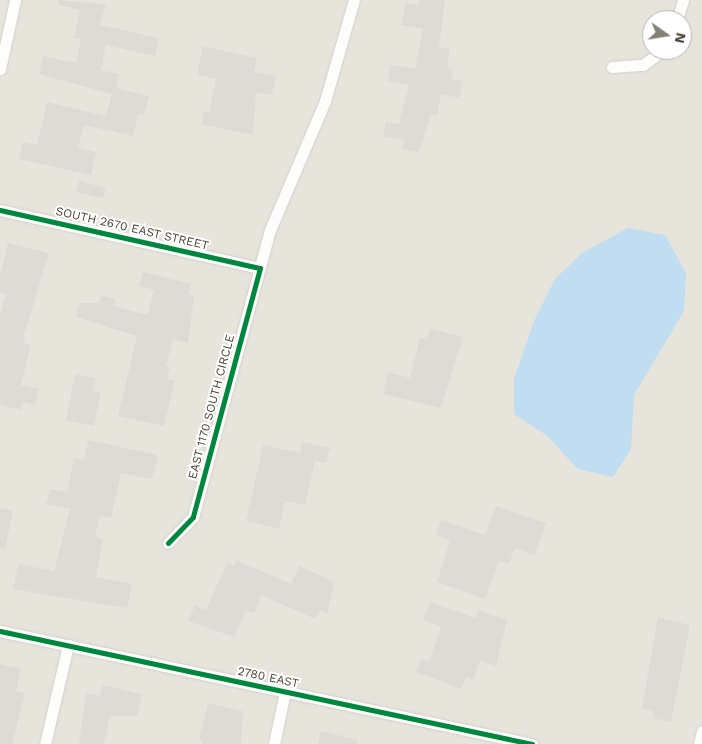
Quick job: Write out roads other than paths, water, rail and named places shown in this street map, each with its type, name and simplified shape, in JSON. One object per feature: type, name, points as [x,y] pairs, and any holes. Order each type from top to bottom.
[{"type":"street","points":[[0,69],[15,0]]},
{"type":"street","name":"EAST 1170 SOUTH CIRCLE","points":[[168,543],[193,517],[260,268],[295,163],[335,74],[354,0]]},
{"type":"street","points":[[612,67],[643,65],[650,60]]},
{"type":"street","name":"SOUTH 2670 EAST STREET","points":[[0,210],[260,268]]},
{"type":"street","name":"2780 EAST","points":[[0,631],[532,744]]},
{"type":"street","points":[[45,744],[68,645]]},
{"type":"street","points":[[274,744],[286,692]]},
{"type":"street","points":[[699,744],[702,731]]},
{"type":"street","points":[[472,744],[474,732]]},
{"type":"water","points":[[628,228],[665,235],[686,273],[684,311],[634,395],[631,449],[613,477],[578,469],[546,435],[514,414],[514,379],[534,321],[555,279],[582,253]]}]
